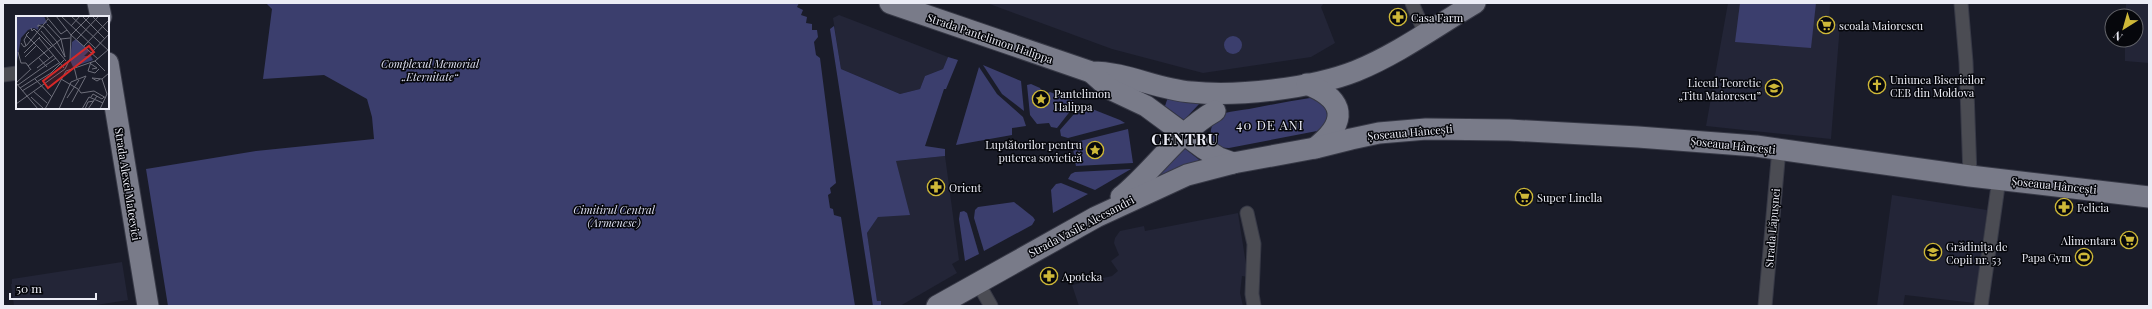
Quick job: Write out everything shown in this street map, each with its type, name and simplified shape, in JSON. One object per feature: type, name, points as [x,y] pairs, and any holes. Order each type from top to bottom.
[{"type":"main road","points":[[98,3],[100,16]]},
{"type":"main road","name":"Strada Pantelimon Halippa","points":[[890,3],[921,8],[1091,72],[1115,73],[1176,90],[1205,93],[1244,93],[1307,84],[1330,79],[1357,70],[1425,33],[1475,3]]},
{"type":"main road","name":"Strada Alexei Mateevici","points":[[109,69],[148,306]]},
{"type":"main road","name":"Strada Pantelimon Halippa","points":[[1091,72],[1110,89],[1146,106],[1184,134],[1223,159]]},
{"type":"main road","points":[[1307,84],[1329,95],[1335,102],[1338,110],[1335,126],[1331,134],[1315,148]]},
{"type":"main road","points":[[1096,217],[1138,183],[1200,119],[1244,93]]},
{"type":"main road","points":[[1215,111],[1206,122],[1203,133],[1206,144],[1223,159]]},
{"type":"main road","name":"Șoseaua Hâncești","points":[[1223,159],[1315,148],[1379,134],[1453,128],[1638,137],[1779,149],[1970,176],[2149,197]]},
{"type":"main road","name":"Strada Vasile Alecsandri","points":[[937,306],[1096,217],[1174,180],[1223,159]]},
{"type":"street","points":[[1412,3],[1425,33]]},
{"type":"street","points":[[1961,3],[1966,62],[1970,176]]},
{"type":"street","points":[[3,75],[16,73]]},
{"type":"street","name":"Strada Lăpușnei","points":[[1765,306],[1779,149]]},
{"type":"street","points":[[1981,306],[1999,179]]},
{"type":"street","points":[[1247,213],[1254,244],[1252,294],[1254,306]]},
{"type":"street","points":[[978,283],[991,306]]},
{"type":"shaded area","points":[[987,3],[1324,3],[1321,7],[1335,43],[1311,57],[1203,73],[1112,49]]},
{"type":"shaded area","name":"Liceul Teoretic „Titu Maiorescu”","points":[[1728,3],[1830,3],[1829,23],[1840,24],[1831,139],[1706,126]]},
{"type":"shaded area","points":[[2126,3],[2149,3],[2149,63],[2125,61],[2125,48],[2144,48],[2144,8],[2126,8]]},
{"type":"shaded area","points":[[839,15],[948,57],[943,69],[925,76],[920,89],[900,94],[841,69],[833,18]]},
{"type":"shaded area","points":[[945,156],[959,260],[952,264],[957,273],[900,306],[881,306],[881,301],[877,302],[867,233],[878,217],[896,161]]},
{"type":"shaded area","name":"Grădinița de Copii nr. 53","points":[[1892,195],[1987,210],[1975,303],[1905,295],[1903,306],[1877,306]]},
{"type":"shaded area","points":[[1238,213],[1248,277],[1242,276],[1240,293],[1243,306],[1079,306],[1072,285],[1112,276],[1118,271],[1111,261],[1119,255],[1114,243],[1115,238],[1120,231],[1144,226],[1145,231]]},
{"type":"shaded area","points":[[122,262],[128,300],[90,306],[14,306],[11,284],[12,279]]},
{"type":"green space","name":"Cimitirul Central (Armenesc)","points":[[266,3],[799,3],[797,7],[803,10],[801,15],[807,17],[806,23],[812,24],[812,30],[817,30],[818,37],[814,42],[816,55],[820,58],[836,183],[830,188],[831,193],[828,195],[830,208],[833,209],[834,215],[841,217],[855,306],[168,306],[146,169],[256,151],[374,139],[372,117],[367,99],[324,75],[263,79],[272,9]]},
{"type":"green space","points":[[1740,3],[1816,3],[1811,48],[1735,42]]},
{"type":"green space","points":[[834,26],[841,69],[900,94],[920,89],[925,76],[943,69],[948,57],[958,60],[946,89],[944,89],[925,146],[945,149],[945,156],[896,161],[910,215],[878,217],[867,233],[877,301],[881,301],[881,306],[873,306],[830,29]]},
{"type":"green space","points":[[1233,36],[1239,39],[1242,45],[1239,51],[1233,54],[1227,51],[1224,45],[1227,39]]},
{"type":"green space","points":[[983,65],[1021,81],[1024,111],[1002,94]]},
{"type":"green space","points":[[979,67],[997,94],[1023,117],[1026,126],[1012,128],[1012,135],[956,145]]},
{"type":"green space","points":[[1031,84],[1040,88],[1042,92],[1039,100],[1042,102],[1046,94],[1050,92],[1074,101],[1075,105],[1057,128],[1051,127],[1049,123],[1037,124],[1030,115],[1027,85]]},
{"type":"green space","points":[[1168,97],[1200,103],[1184,120],[1165,106]]},
{"type":"green space","points":[[1310,98],[1321,103],[1327,112],[1326,122],[1317,131],[1229,148],[1221,147],[1212,139],[1211,128],[1214,122],[1218,117],[1225,113]]},
{"type":"green space","points":[[1082,105],[1125,123],[1068,138],[1061,136],[1060,130]]},
{"type":"green space","points":[[1128,129],[1133,163],[1076,166],[1072,143]]},
{"type":"green space","points":[[1184,148],[1202,162],[1158,177],[1156,174]]},
{"type":"green space","points":[[1131,169],[1095,190],[1068,179],[1071,174],[1075,172]]},
{"type":"green space","points":[[1061,183],[1088,194],[1053,213],[1051,190],[1056,184]]},
{"type":"green space","points":[[1014,202],[1033,217],[1035,220],[1032,225],[984,251],[974,218],[975,210],[978,207]]},
{"type":"green space","points":[[964,211],[967,213],[979,254],[965,261],[959,219],[960,212]]},
{"type":"place","name":"Casa Farm","points":[[1398,17]]},
{"type":"place","name":"scoala Maiorescu","points":[[1826,25]]},
{"type":"place","name":"Uniunea Bisericilor CEB din Moldova","points":[[1877,85]]},
{"type":"place","name":"Liceul Teoretic „Titu Maiorescu”","points":[[1774,88]]},
{"type":"place","name":"Pantelimon Halippa","points":[[1041,99]]},
{"type":"place","name":"Luptătorilor pentru puterea sovietică","points":[[1095,150]]},
{"type":"place","name":"Orient","points":[[936,187]]},
{"type":"place","name":"Super Linella","points":[[1524,197]]},
{"type":"place","name":"Felicia","points":[[2064,207]]},
{"type":"place","name":"Alimentara","points":[[2129,240]]},
{"type":"place","name":"Grădinița de Copii nr. 53","points":[[1933,252]]},
{"type":"place","name":"Papa Gym","points":[[2084,257]]},
{"type":"place","name":"Apoteka","points":[[1049,276]]},
{"type":"district","name":"40 DE ANI","points":[[1270,124]]},
{"type":"district","name":"CENTRU","points":[[1185,139]]},
{"type":"park label","name":"Complexul Memorial „Eternitate“","points":[[430,69]]}]
